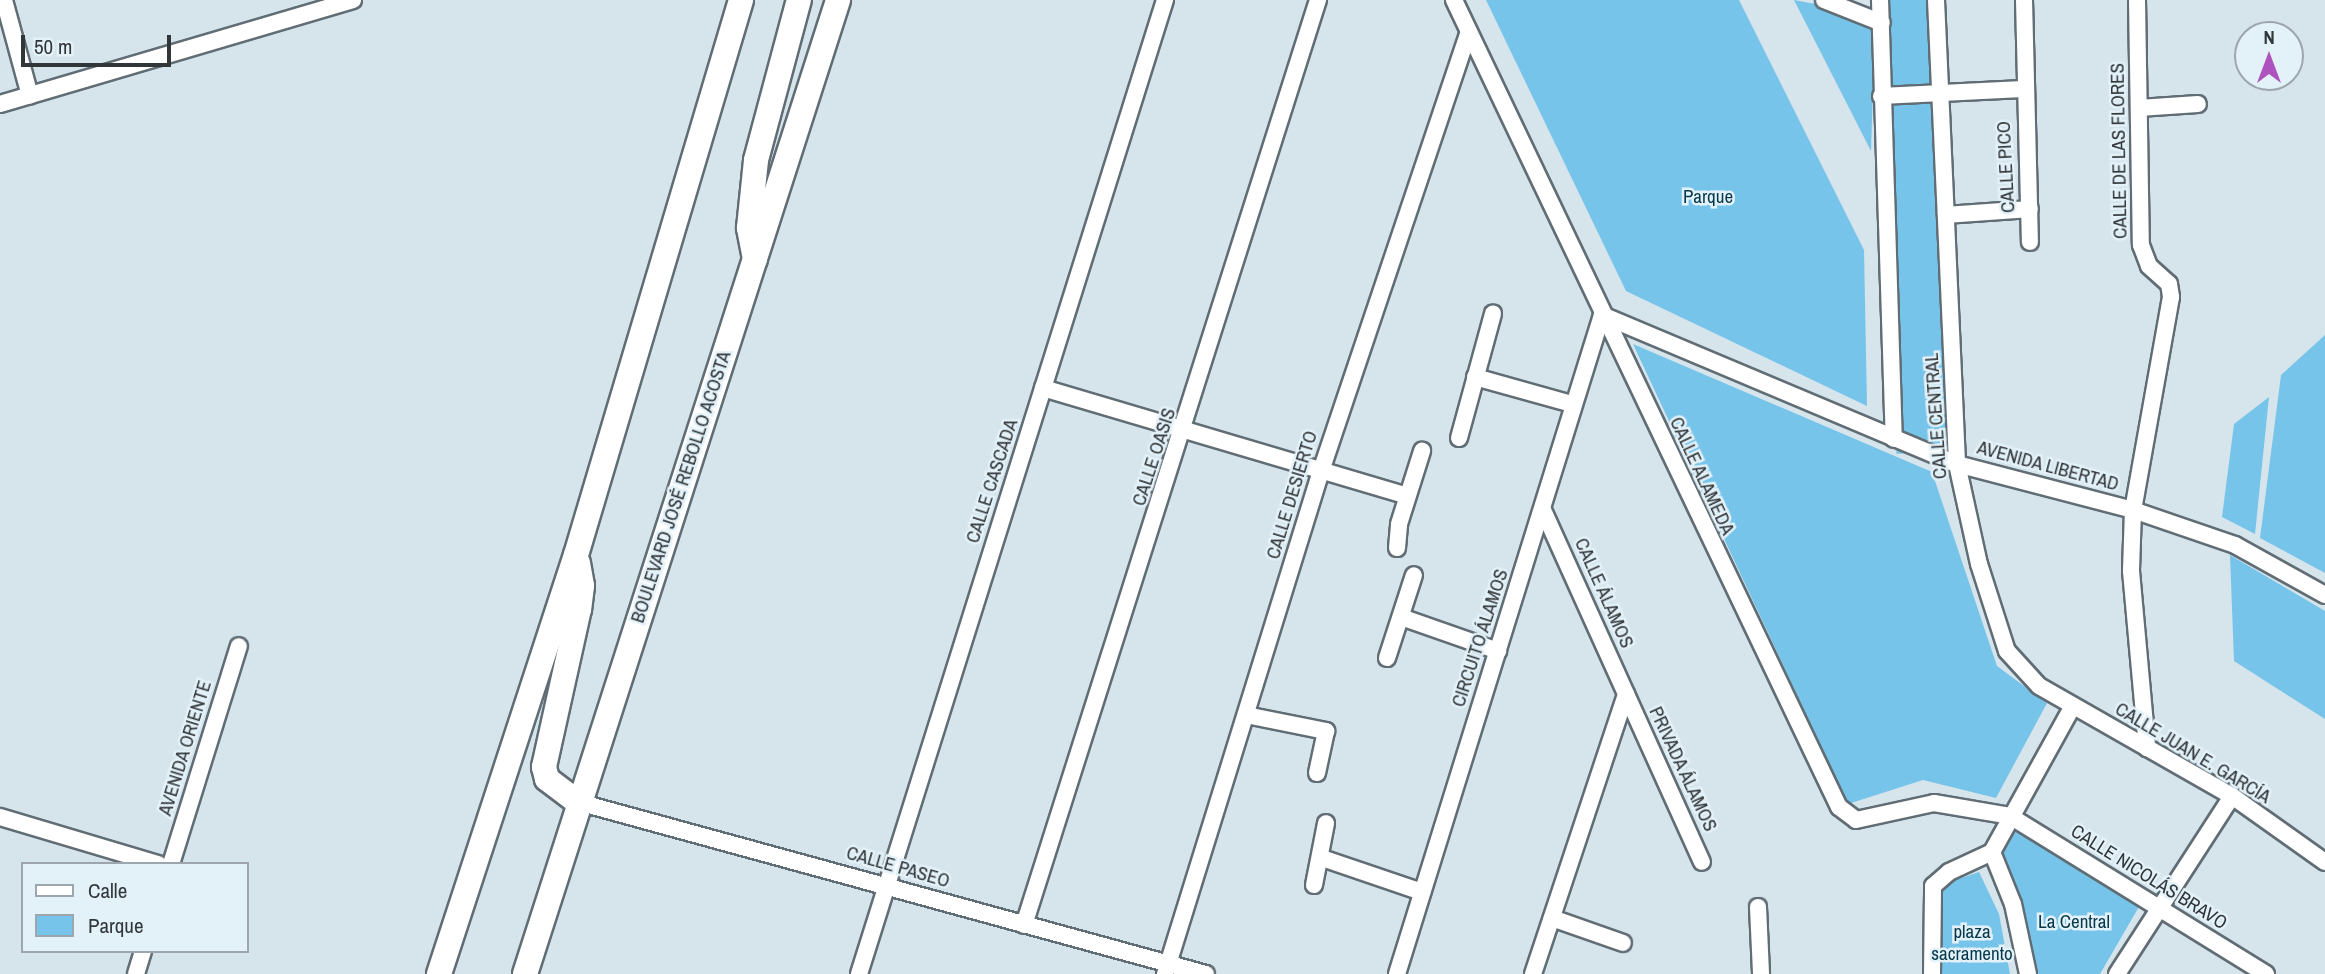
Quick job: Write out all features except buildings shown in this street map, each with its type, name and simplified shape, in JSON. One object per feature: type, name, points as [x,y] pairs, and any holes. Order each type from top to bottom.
[{"type":"main road","points":[[439,974],[576,555],[741,0]]},
{"type":"main road","points":[[755,263],[749,228],[756,160],[799,0]]},
{"type":"main road","name":"BOULEVARD JOSÉ REBOLLO ACOSTA","points":[[524,974],[838,0]]},
{"type":"main road","points":[[576,555],[582,586],[579,609],[544,767],[547,779],[578,802]]},
{"type":"street","points":[[4,0],[30,96]]},
{"type":"street","points":[[0,104],[300,8],[353,0]]},
{"type":"street","name":"CALLE CASCADA","points":[[859,974],[1165,0]]},
{"type":"street","name":"CALLE OASIS","points":[[1024,925],[1184,431],[1318,0]]},
{"type":"street","name":"CALLE ALAMEDA","points":[[1454,0],[1839,807],[1856,820],[1934,803],[2010,816]]},
{"type":"street","points":[[1880,0],[1894,439]]},
{"type":"street","name":"CALLE CENTRAL","points":[[1936,0],[1957,464],[1979,564],[2007,651],[2021,671],[2073,706]]},
{"type":"street","name":"CALLE PICO","points":[[2024,0],[2023,89],[2030,242]]},
{"type":"street","name":"CALLE DE LAS FLORES","points":[[2137,0],[2141,245],[2149,265],[2169,284],[2171,297],[2133,510],[2131,571],[2147,748]]},
{"type":"street","points":[[1830,4],[1882,23]]},
{"type":"street","name":"CALLE DESIERTO","points":[[1167,969],[1321,471],[1469,32]]},
{"type":"street","points":[[1881,96],[2023,89]]},
{"type":"street","points":[[2139,108],[2198,104]]},
{"type":"street","points":[[1946,215],[2030,209]]},
{"type":"street","points":[[1459,438],[1493,314]]},
{"type":"street","name":"CIRCUITO ÁLAMOS","points":[[1397,974],[1543,510],[1572,404],[1602,315]]},
{"type":"street","name":"AVENIDA LIBERTAD","points":[[1602,315],[1957,464],[2133,510],[2235,545],[2325,595]]},
{"type":"street","points":[[1475,377],[1572,404]]},
{"type":"street","points":[[1043,388],[1407,496]]},
{"type":"street","points":[[1397,548],[1407,496],[1422,450]]},
{"type":"street","name":"CALLE ÁLAMOS","points":[[1543,510],[1626,694]]},
{"type":"street","points":[[1387,658],[1414,575]]},
{"type":"street","points":[[1401,617],[1498,652]]},
{"type":"street","name":"AVENIDA ORIENTE","points":[[172,862],[239,646]]},
{"type":"street","points":[[1533,974],[1626,694]]},
{"type":"street","name":"PRIVADA ÁLAMOS","points":[[1626,694],[1702,862]]},
{"type":"street","points":[[1932,974],[1933,886],[1949,872],[1992,852],[2073,706]]},
{"type":"street","name":"CALLE JUAN E. GARCÍA","points":[[2073,706],[2232,796],[2325,862]]},
{"type":"street","points":[[1247,715],[1326,731],[1317,774]]},
{"type":"street","points":[[2117,974],[2232,796]]},
{"type":"street","name":"CALLE PASEO","points":[[578,802],[887,885],[1167,969],[1206,974]]},
{"type":"street","name":"CALLE NICOLÁS BRAVO","points":[[2010,816],[2266,974]]},
{"type":"street","points":[[0,817],[151,862]]},
{"type":"street","points":[[1314,885],[1322,858],[1326,823]]},
{"type":"street","points":[[1992,852],[2013,904],[2028,974]]},
{"type":"street","points":[[1322,858],[1422,892]]},
{"type":"street","points":[[1758,907],[1760,974]]},
{"type":"street","points":[[1552,918],[1623,943]]},
{"type":"street","points":[[136,974],[142,953]]},
{"type":"green space","name":"Parque","points":[[1486,0],[1739,0],[1864,250],[1867,406],[1626,291]]},
{"type":"green space","points":[[1794,0],[1821,5],[1875,27],[1871,151]]},
{"type":"green space","points":[[1884,0],[1932,0],[1932,92],[1884,92]]},
{"type":"green space","points":[[1937,96],[1949,452],[1896,454],[1884,98]]},
{"type":"green space","points":[[2325,335],[2325,573],[2260,538],[2281,375]]},
{"type":"green space","points":[[1633,344],[1932,472],[1997,666],[2047,703],[1996,798],[1923,780],[1848,804]]},
{"type":"green space","points":[[2269,397],[2255,534],[2222,517],[2234,424]]},
{"type":"green space","points":[[2230,555],[2325,611],[2325,719],[2234,661]]},
{"type":"green space","name":"La Central","points":[[2012,826],[2140,905],[2100,974],[2032,974],[2019,903],[1996,853]]},
{"type":"green space","name":"plaza sacramento","points":[[1979,872],[1999,914],[2010,974],[1942,974],[1939,892],[1952,881]]}]
